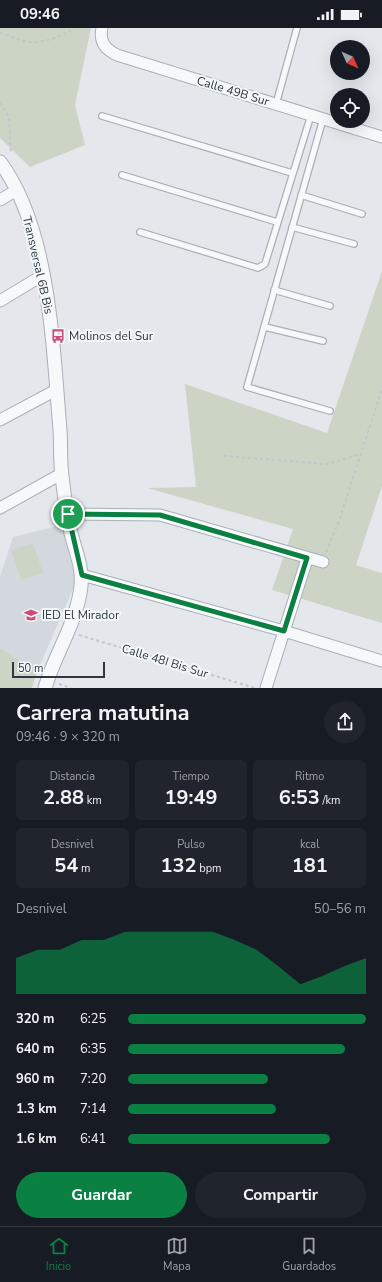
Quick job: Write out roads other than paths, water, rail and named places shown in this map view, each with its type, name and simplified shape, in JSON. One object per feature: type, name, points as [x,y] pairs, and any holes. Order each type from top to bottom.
[{"type":"street","name":"Calle 49B Sur","points":[[102,28],[103,44],[108,51],[117,55],[382,136]]},
{"type":"street","name":"Transversal 6B Bis","points":[[6,161],[28,218],[43,275],[51,317],[60,432],[61,474],[68,514],[82,575]]},
{"type":"street","points":[[0,200],[17,190]]},
{"type":"street","points":[[0,301],[43,275]]},
{"type":"street","points":[[0,420],[56,390]]},
{"type":"street","points":[[0,508],[61,474]]},
{"type":"street","points":[[68,514],[160,515],[323,562]]},
{"type":"street","points":[[266,688],[307,558]]},
{"type":"street","points":[[49,685],[75,614],[82,575],[284,631],[382,661]]},
{"type":"lane","points":[[276,104],[297,28]]},
{"type":"lane","points":[[140,232],[258,268],[265,264],[311,115]]},
{"type":"lane","points":[[102,116],[292,173]]},
{"type":"lane","points":[[323,118],[247,387],[330,411]]},
{"type":"lane","points":[[122,175],[278,222]]},
{"type":"lane","points":[[302,195],[362,214]]},
{"type":"lane","points":[[292,227],[354,244]]},
{"type":"lane","points":[[274,290],[330,306]]},
{"type":"lane","points":[[264,327],[323,341]]},
{"type":"place","name":"Molinos del Sur","points":[[58,336]]},
{"type":"place","name":"IED El Mirador","points":[[31,615]]}]
